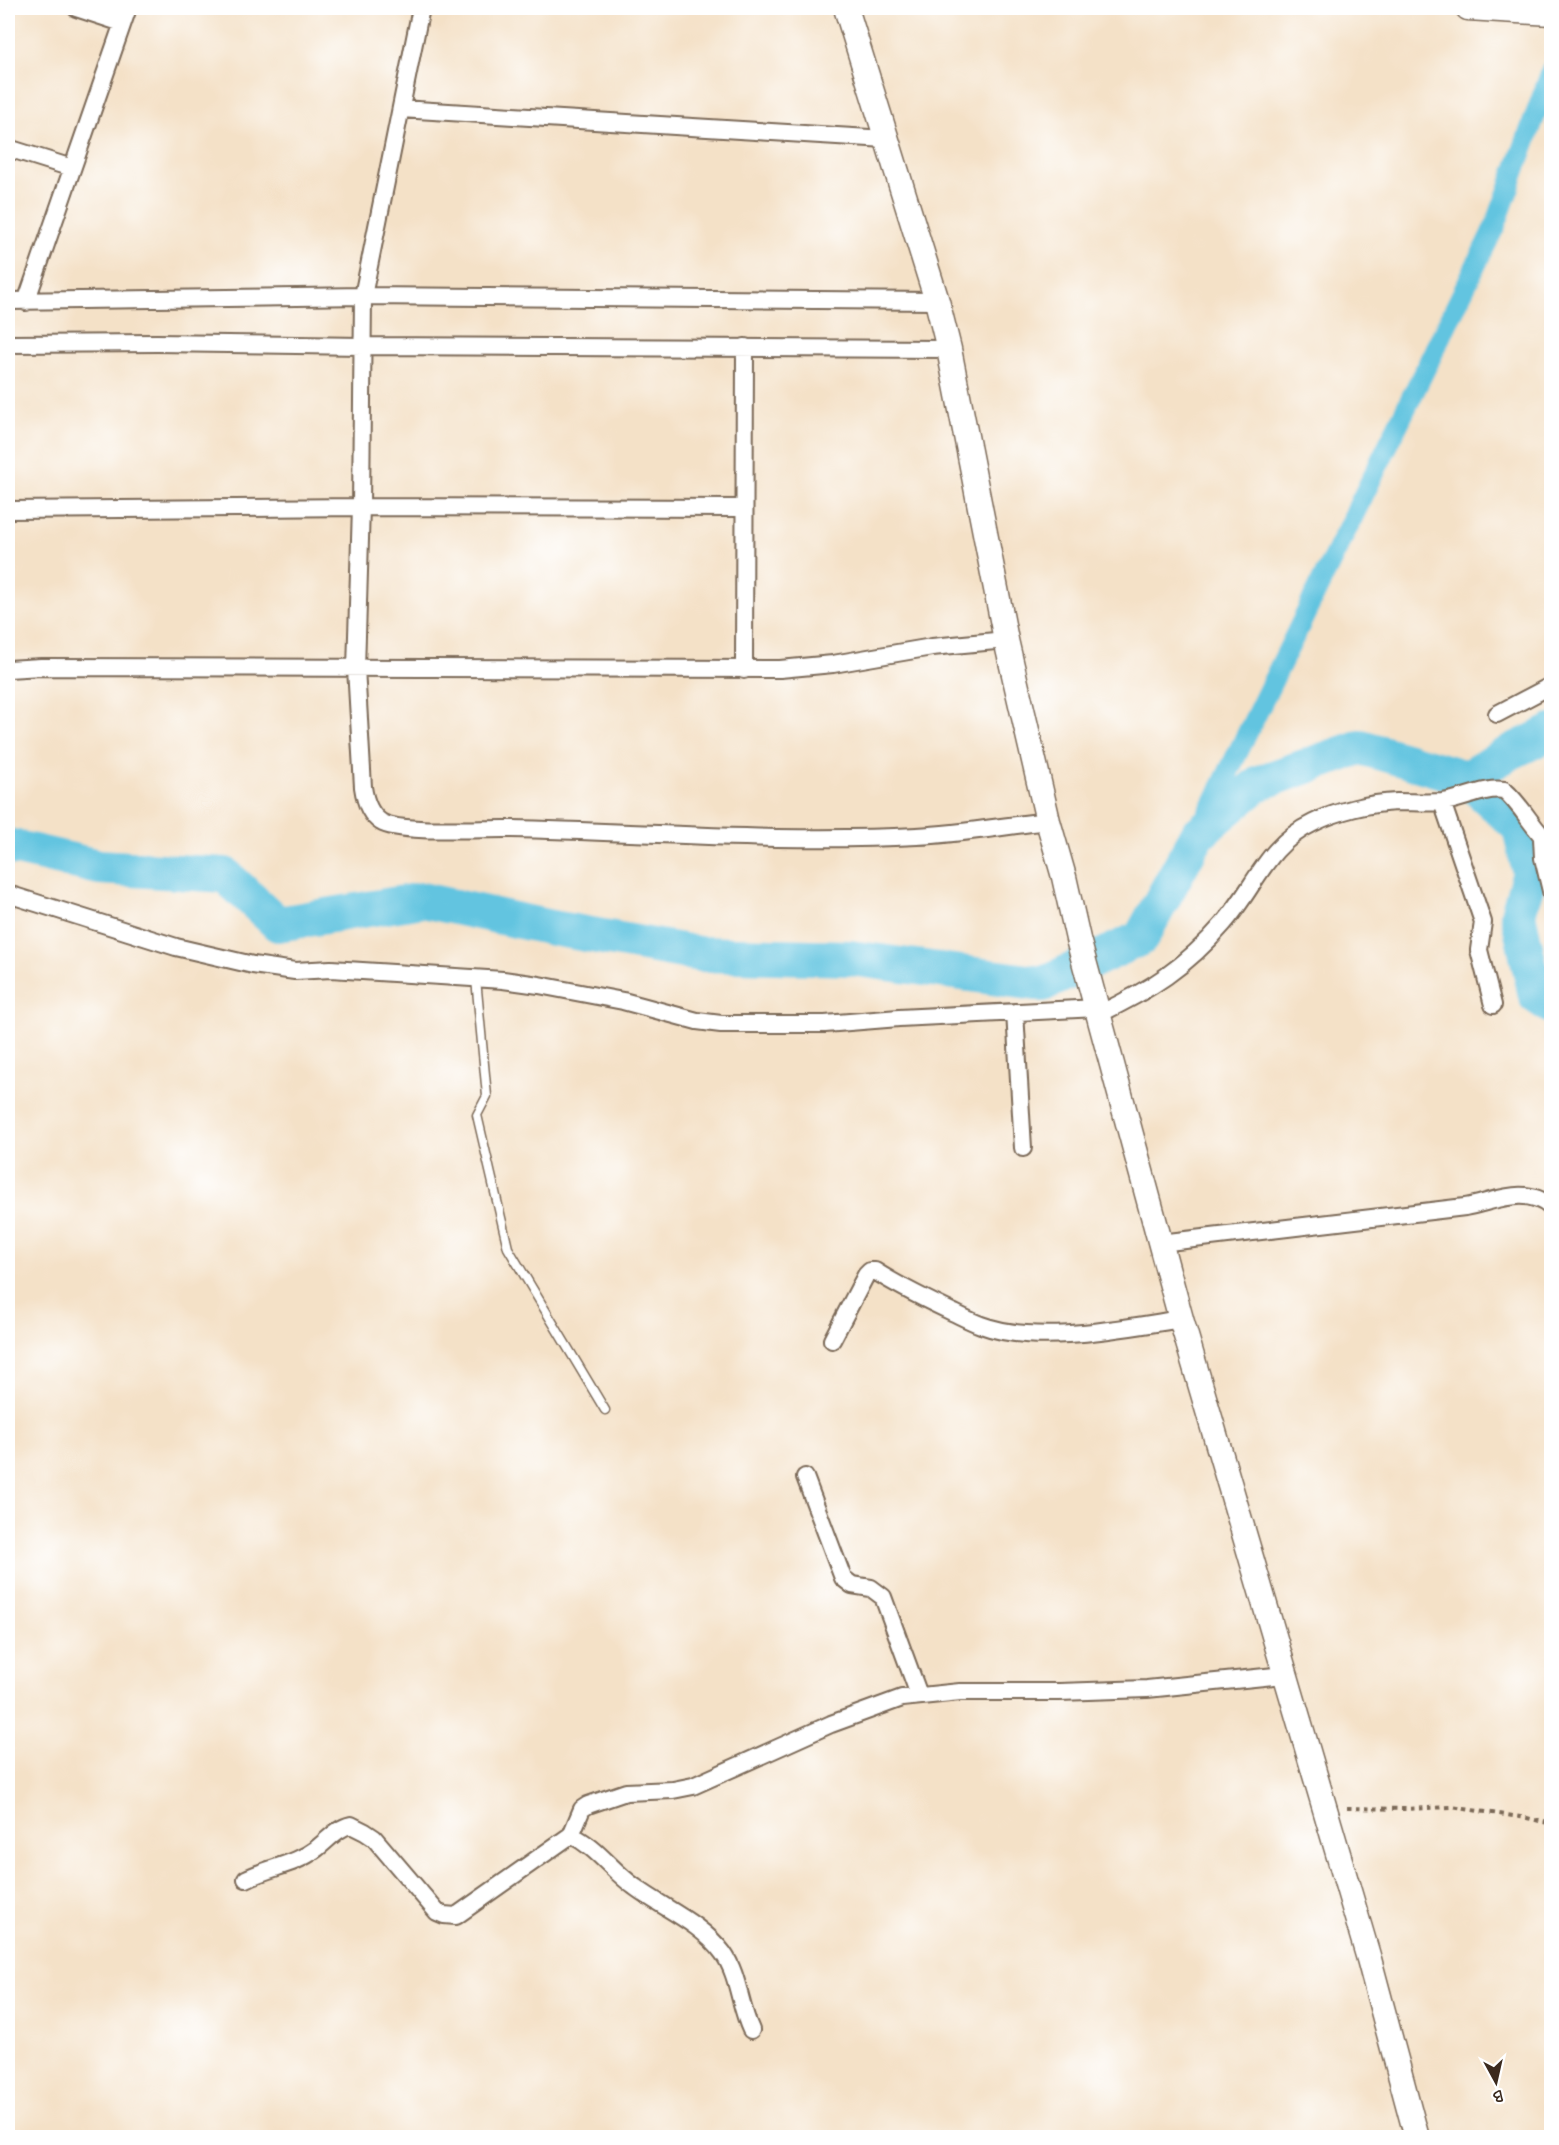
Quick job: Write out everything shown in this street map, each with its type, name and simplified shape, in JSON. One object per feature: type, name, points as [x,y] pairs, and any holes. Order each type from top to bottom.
[{"type":"street","points":[[26,302],[125,15],[76,8]]},
{"type":"street","points":[[421,8],[363,296],[361,507],[356,669],[363,787],[366,803],[372,814],[382,823],[396,827],[694,836],[856,838],[918,836],[1048,820]]},
{"type":"street","points":[[846,8],[937,301],[949,350],[1006,640],[1078,939],[1181,1318],[1369,1959],[1417,2138]]},
{"type":"street","points":[[1468,8],[1543,12]]},
{"type":"street","points":[[401,109],[886,139]]},
{"type":"street","points":[[8,148],[72,168]]},
{"type":"street","points":[[8,301],[363,296],[937,301]]},
{"type":"street","points":[[8,345],[157,343],[949,350]]},
{"type":"street","points":[[744,670],[745,347]]},
{"type":"street","points":[[8,510],[361,507],[744,508]]},
{"type":"street","points":[[8,669],[41,667],[744,670],[833,664],[932,647],[1006,640]]},
{"type":"street","points":[[1497,714],[1551,685]]},
{"type":"street","points":[[8,894],[176,947],[244,963],[295,971],[331,969],[512,981],[623,1001],[697,1021],[721,1024],[825,1024],[1097,1007],[1150,987],[1186,962],[1225,922],[1279,846],[1295,833],[1313,822],[1332,815],[1377,804],[1447,801],[1486,790],[1504,789],[1514,798],[1547,842],[1543,858],[1551,895]]},
{"type":"street","points":[[1447,801],[1483,922],[1479,950],[1493,1005]]},
{"type":"street","points":[[1015,1012],[1023,1148]]},
{"type":"street","points":[[1160,1243],[1465,1207],[1512,1196],[1539,1198],[1551,1208]]},
{"type":"street","points":[[832,1340],[870,1271],[875,1271],[912,1293],[982,1326],[1019,1332],[1041,1335],[1104,1330],[1181,1318]]},
{"type":"street","points":[[805,1477],[843,1578],[852,1585],[871,1588],[883,1597],[919,1695]]},
{"type":"street","points":[[246,1879],[268,1869],[298,1860],[338,1830],[351,1825],[374,1838],[437,1912],[450,1916],[460,1914],[571,1835],[582,1809],[588,1804],[626,1792],[673,1790],[693,1786],[886,1702],[919,1695],[960,1692],[1147,1689],[1284,1675]]},
{"type":"street","points":[[571,1835],[586,1842],[633,1887],[693,1925],[723,1953],[738,1986],[743,2013],[751,2030]]},
{"type":"lane","points":[[476,979],[487,1096],[477,1115],[508,1248],[605,1410]]},
{"type":"path","points":[[1325,1810],[1451,1807],[1527,1818],[1551,1824]]},
{"type":"waterway","points":[[1198,834],[1496,224],[1552,69]]},
{"type":"waterway","points":[[1466,778],[1552,732]]},
{"type":"waterway","points":[[8,846],[99,867],[225,875],[278,924],[422,900],[552,928],[699,954],[850,958],[1043,984],[1141,938],[1198,834],[1259,783],[1361,747],[1466,778],[1520,828],[1530,873],[1518,914],[1536,996],[1552,1007]]}]
